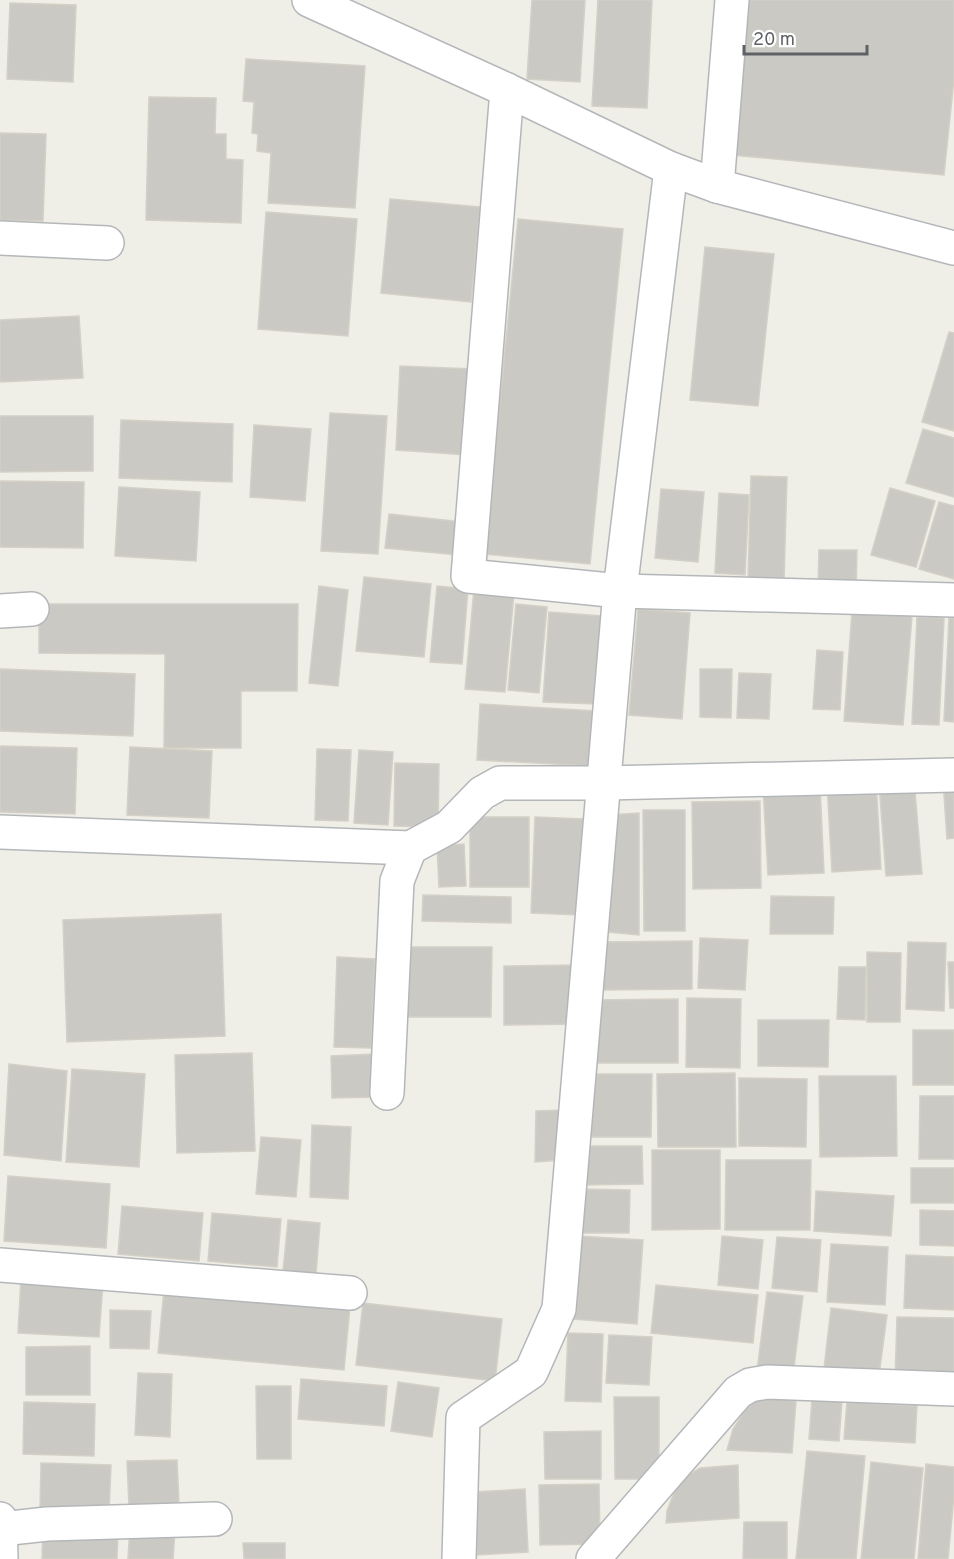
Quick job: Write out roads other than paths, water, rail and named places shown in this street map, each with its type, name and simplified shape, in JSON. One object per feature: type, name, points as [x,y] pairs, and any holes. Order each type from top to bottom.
[{"type":"street","points":[[309,0],[507,90],[671,169],[717,186],[954,248]]},
{"type":"street","points":[[717,186],[732,0]]},
{"type":"street","points":[[507,90],[468,576],[620,591],[954,600]]},
{"type":"street","points":[[459,1559],[463,1418],[531,1372],[559,1309],[620,591],[671,169]]},
{"type":"street","points":[[0,238],[107,243]]},
{"type":"street","points":[[0,832],[410,848],[449,827],[482,793],[500,783],[605,783],[954,775]]},
{"type":"street","points":[[387,1093],[397,881],[410,848]]},
{"type":"street","points":[[0,1265],[350,1293]]},
{"type":"street","points":[[593,1559],[738,1392],[750,1385],[767,1382],[954,1389]]},
{"type":"street","points":[[1,1536],[47,1524],[215,1519]]}]
